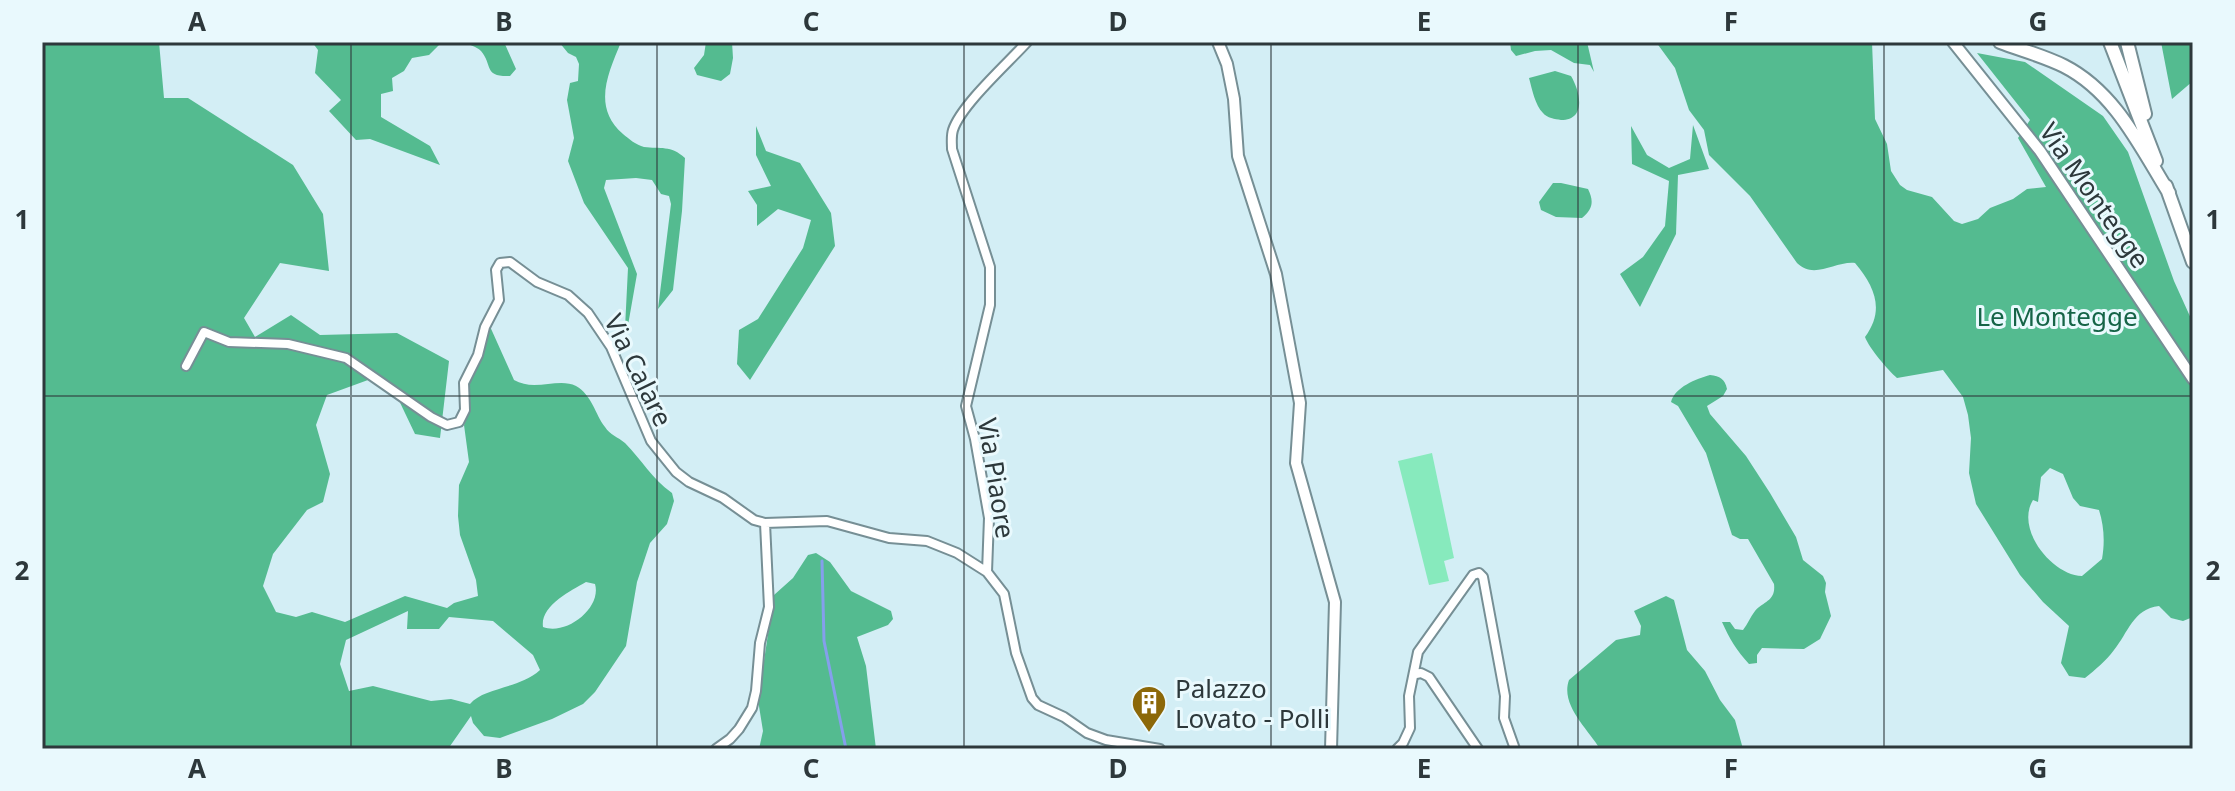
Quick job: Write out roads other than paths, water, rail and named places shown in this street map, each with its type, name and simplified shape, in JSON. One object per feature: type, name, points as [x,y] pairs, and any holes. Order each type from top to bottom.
[{"type":"highway","points":[[2006,42],[2064,66],[2094,87],[2119,112],[2169,193]]},
{"type":"highway","points":[[2110,42],[2193,262]]},
{"type":"highway","points":[[2127,42],[2157,164]]},
{"type":"street","name":"Via Piaore","points":[[987,572],[989,518],[966,406],[990,305],[992,281],[952,149],[952,139],[954,127],[977,96],[1027,42]]},
{"type":"street","points":[[1218,42],[1227,64],[1234,99],[1238,156],[1276,274],[1300,403],[1296,463],[1335,602],[1331,749]]},
{"type":"street","name":"Via Montegge","points":[[1953,42],[2040,151],[2193,379]]},
{"type":"street","name":"Via Calare","points":[[186,366],[204,332],[229,342],[288,344],[346,358],[431,417],[447,425],[459,422],[465,410],[464,383],[478,355],[485,327],[499,300],[496,270],[500,263],[510,262],[537,282],[568,295],[588,313],[611,347],[644,428],[659,453],[676,472],[689,482],[723,498],[745,516],[765,523]]},
{"type":"street","points":[[716,749],[739,729],[752,708],[756,691],[760,643],[769,607],[765,523],[827,521],[889,538],[927,541],[957,553],[987,572],[1004,594],[1016,653],[1032,698],[1038,705],[1064,717],[1087,733],[1106,740],[1160,749]]},
{"type":"street","points":[[1397,749],[1410,728],[1409,696],[1416,674],[1418,652],[1473,575],[1479,573],[1483,577],[1505,696],[1504,718],[1515,749]]},
{"type":"street","points":[[1416,674],[1429,677],[1478,749]]},
{"type":"waterway","points":[[822,561],[824,641],[846,749]]},
{"type":"place","name":"Palazzo Lovato - Polli","points":[[1149,734]]},
{"type":"park label","name":"Le Montegge","points":[[2057,316]]}]
